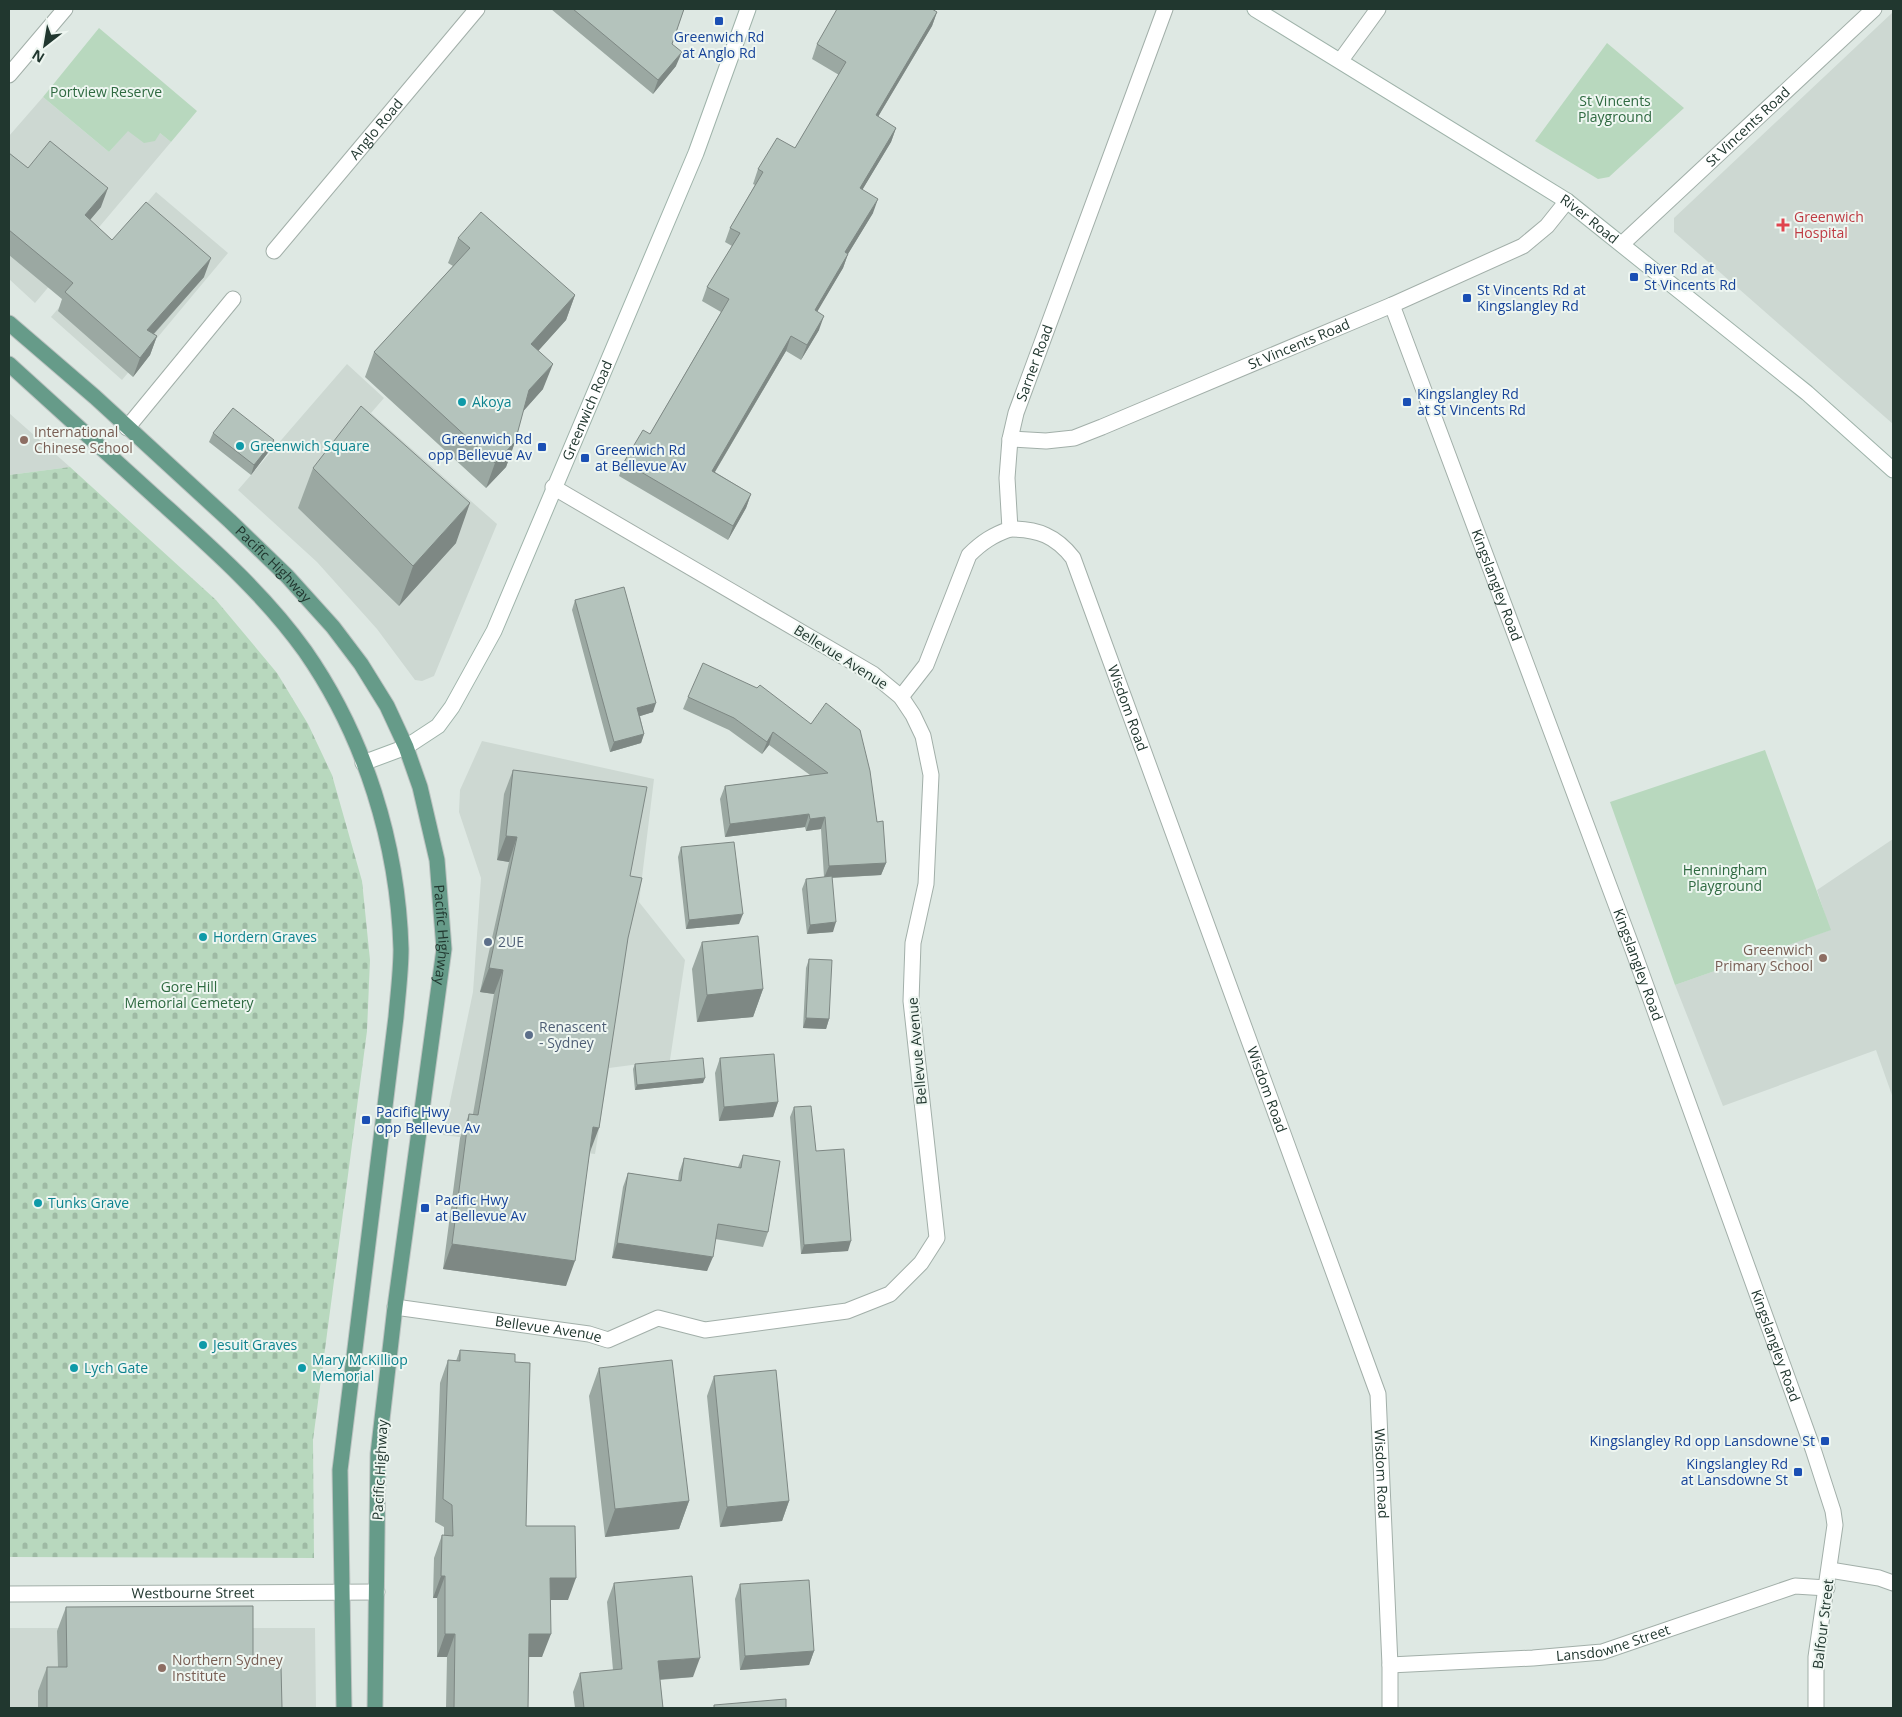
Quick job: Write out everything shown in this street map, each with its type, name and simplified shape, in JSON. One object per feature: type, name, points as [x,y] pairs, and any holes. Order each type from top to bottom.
[{"type":"main road","name":"Pacific Highway","points":[[9,323],[127,428],[287,576],[333,627],[362,664],[380,695],[406,747],[420,787],[437,860],[444,949],[395,1307],[378,1454],[375,1708]]},
{"type":"main road","points":[[9,364],[230,567],[288,629],[338,705],[363,763],[380,810],[393,869],[401,951],[396,1017],[341,1454],[339,1496],[344,1708]]},
{"type":"street","points":[[9,75],[65,9]]},
{"type":"street","name":"Anglo Road","points":[[274,251],[477,9]]},
{"type":"street","name":"Greenwich Road","points":[[363,763],[406,747],[438,726],[456,699],[494,631],[553,487],[696,153],[748,9]]},
{"type":"street","name":"Sarner Road","points":[[1010,529],[1007,478],[1010,439],[1025,386],[1165,9]]},
{"type":"street","name":"River Road","points":[[1255,9],[1341,60],[1567,201],[1807,393],[1893,470]]},
{"type":"street","points":[[1341,60],[1378,9]]},
{"type":"street","name":"St Vincents Road","points":[[1622,244],[1874,9]]},
{"type":"street","name":"St Vincents Road","points":[[1010,439],[1046,441],[1074,438],[1148,409],[1523,246],[1546,226],[1567,201]]},
{"type":"street","points":[[127,428],[233,299]]},
{"type":"street","name":"Kingslangley Road","points":[[1392,304],[1633,950],[1813,1449],[1833,1511],[1835,1525],[1830,1570]]},
{"type":"street","name":"Bellevue Avenue","points":[[395,1307],[589,1334],[608,1340],[658,1318],[705,1330],[847,1311],[890,1294],[921,1263],[937,1238],[911,1001],[913,943],[926,884],[931,775],[923,736],[901,697],[873,674],[553,487]]},
{"type":"street","points":[[901,697],[926,665],[969,555],[980,543],[994,534],[1010,529]]},
{"type":"street","name":"Wisdom Road","points":[[1010,529],[1028,529],[1055,538],[1073,558],[1378,1394],[1390,1665],[1390,1708]]},
{"type":"street","points":[[1830,1570],[1893,1583]]},
{"type":"street","name":"Balfour Street","points":[[1816,1708],[1816,1657],[1830,1570]]},
{"type":"street","name":"Lansdowne Street","points":[[1390,1665],[1533,1658],[1602,1652],[1795,1586],[1827,1588]]},
{"type":"street","name":"Westbourne Street","points":[[9,1594],[376,1592]]},
{"type":"shaded area","name":"Greenwich Hospital","points":[[1893,12],[1893,424],[1674,232],[1674,218]]},
{"type":"shaded area","points":[[43,97],[109,152],[128,130],[160,133],[171,142],[35,303],[9,279],[9,136]]},
{"type":"shaded area","points":[[156,192],[228,253],[122,380],[51,317]]},
{"type":"shaded area","points":[[347,364],[384,398],[371,413],[497,524],[434,676],[422,681],[415,680],[377,629],[317,562],[238,490]]},
{"type":"shaded area","name":"International Chinese School","points":[[9,413],[70,467],[9,475]]},
{"type":"shaded area","points":[[482,741],[654,779],[639,902],[685,960],[670,1060],[609,1068],[595,1154],[443,1135],[473,992],[481,878],[459,812],[460,790]]},
{"type":"shaded area","name":"Greenwich Primary School","points":[[1893,839],[1893,1098],[1876,1050],[1723,1106],[1675,985],[1830,930],[1817,890]]},
{"type":"shaded area","name":"Northern Sydney Institute","points":[[9,1628],[315,1628],[316,1708],[9,1708]]},
{"type":"green space","name":"Portview Reserve","points":[[99,28],[197,111],[171,142],[160,133],[155,141],[144,143],[128,131],[109,152],[43,97]]},
{"type":"green space","name":"St Vincents Playground","points":[[1607,43],[1684,108],[1609,177],[1598,179],[1535,141]]},
{"type":"green space","name":"Gore Hill Memorial Cemetery","points":[[70,467],[216,600],[277,673],[308,724],[332,775],[362,881],[370,960],[367,1031],[313,1440],[314,1558],[9,1557],[9,475]]},
{"type":"green space","name":"Henningham Playground","points":[[1765,750],[1831,930],[1675,985],[1610,802]]},
{"type":"building","points":[[573,9],[684,9],[672,44],[682,52],[658,80]]},
{"type":"building","points":[[837,9],[932,9],[937,12],[876,115],[896,128],[860,188],[878,199],[845,252],[848,254],[815,310],[824,316],[807,345],[791,336],[712,471],[751,494],[733,526],[624,462],[643,430],[650,434],[729,299],[707,287],[740,233],[730,228],[763,172],[758,169],[777,138],[795,148],[846,62],[817,44]]},
{"type":"building","points":[[50,141],[108,188],[85,215],[112,240],[146,202],[211,258],[147,330],[157,336],[140,358],[65,292],[73,283],[9,230],[9,153],[28,168]]},
{"type":"building","points":[[481,212],[575,295],[531,344],[553,364],[529,390],[515,442],[495,463],[374,352],[470,248],[458,238]]},
{"type":"building","points":[[361,406],[470,503],[413,566],[313,468]]},
{"type":"building","name":"Greenwich Square","points":[[233,408],[274,440],[254,465],[213,433]]},
{"type":"building","points":[[624,587],[656,703],[637,708],[644,734],[614,742],[575,600]]},
{"type":"building","points":[[703,663],[757,688],[760,685],[811,724],[826,703],[860,730],[870,771],[877,822],[883,821],[886,863],[829,866],[825,817],[810,819],[809,814],[730,824],[725,786],[828,773],[773,732],[767,742],[734,718],[688,697]]},
{"type":"building","points":[[513,770],[647,787],[630,876],[642,878],[628,938],[599,1128],[593,1127],[575,1261],[452,1244],[469,1114],[478,1115],[503,970],[489,968],[517,837],[506,836]]},
{"type":"building","points":[[734,842],[743,914],[689,920],[681,847]]},
{"type":"building","points":[[832,876],[836,922],[810,925],[806,879]]},
{"type":"building","points":[[758,936],[763,989],[707,995],[702,942]]},
{"type":"building","points":[[809,959],[832,960],[829,1019],[806,1018]]},
{"type":"building","points":[[774,1054],[778,1102],[724,1107],[720,1058]]},
{"type":"building","points":[[703,1058],[705,1078],[637,1085],[635,1064]]},
{"type":"building","points":[[811,1106],[816,1151],[844,1149],[851,1241],[804,1245],[794,1107]]},
{"type":"building","points":[[743,1155],[780,1161],[768,1232],[718,1224],[713,1257],[617,1243],[628,1173],[681,1181],[684,1158],[741,1168]]},
{"type":"building","points":[[460,1350],[515,1354],[515,1362],[530,1363],[526,1526],[575,1526],[576,1578],[550,1578],[551,1634],[529,1634],[528,1708],[454,1708],[455,1634],[445,1634],[445,1576],[441,1576],[442,1535],[453,1536],[452,1505],[443,1499],[448,1360],[460,1361]]},
{"type":"building","points":[[672,1360],[689,1501],[615,1509],[599,1368]]},
{"type":"building","points":[[776,1370],[789,1501],[727,1507],[714,1376]]},
{"type":"building","points":[[692,1576],[700,1658],[658,1661],[663,1708],[584,1708],[580,1673],[622,1669],[614,1583]]},
{"type":"building","points":[[809,1580],[814,1651],[745,1656],[740,1584]]},
{"type":"building","name":"Northern Sydney Institute","points":[[253,1606],[253,1666],[281,1666],[282,1708],[47,1708],[47,1667],[67,1667],[66,1607]]},
{"type":"building","points":[[786,1699],[786,1708],[714,1708],[714,1705]]},
{"type":"place","name":"Greenwich Rd at Anglo Rd","points":[[719,21]]},
{"type":"place","name":"Greenwich Hospital","points":[[1783,225]]},
{"type":"place","name":"River Rd at St Vincents Rd","points":[[1634,277]]},
{"type":"place","name":"St Vincents Rd at Kingslangley Rd","points":[[1467,298]]},
{"type":"place","name":"Akoya","points":[[462,402]]},
{"type":"place","name":"Kingslangley Rd at St Vincents Rd","points":[[1407,402]]},
{"type":"place","name":"International Chinese School","points":[[24,440]]},
{"type":"place","name":"Greenwich Square","points":[[240,446]]},
{"type":"place","name":"Greenwich Rd opp Bellevue Av","points":[[542,447]]},
{"type":"place","name":"Greenwich Rd at Bellevue Av","points":[[585,458]]},
{"type":"place","name":"Hordern Graves","points":[[203,937]]},
{"type":"place","name":"2UE","points":[[488,942]]},
{"type":"place","name":"Greenwich Primary School","points":[[1823,958]]},
{"type":"place","name":"Renascent - Sydney","points":[[529,1035]]},
{"type":"place","name":"Pacific Hwy opp Bellevue Av","points":[[366,1120]]},
{"type":"place","name":"Tunks Grave","points":[[38,1203]]},
{"type":"place","name":"Pacific Hwy at Bellevue Av","points":[[425,1208]]},
{"type":"place","name":"Jesuit Graves","points":[[203,1345]]},
{"type":"place","name":"Lych Gate","points":[[74,1368]]},
{"type":"place","name":"Mary McKilliop Memorial","points":[[302,1368]]},
{"type":"place","name":"Kingslangley Rd opp Lansdowne St","points":[[1825,1441]]},
{"type":"place","name":"Kingslangley Rd at Lansdowne St","points":[[1798,1472]]},
{"type":"place","name":"Northern Sydney Institute","points":[[162,1668]]}]
